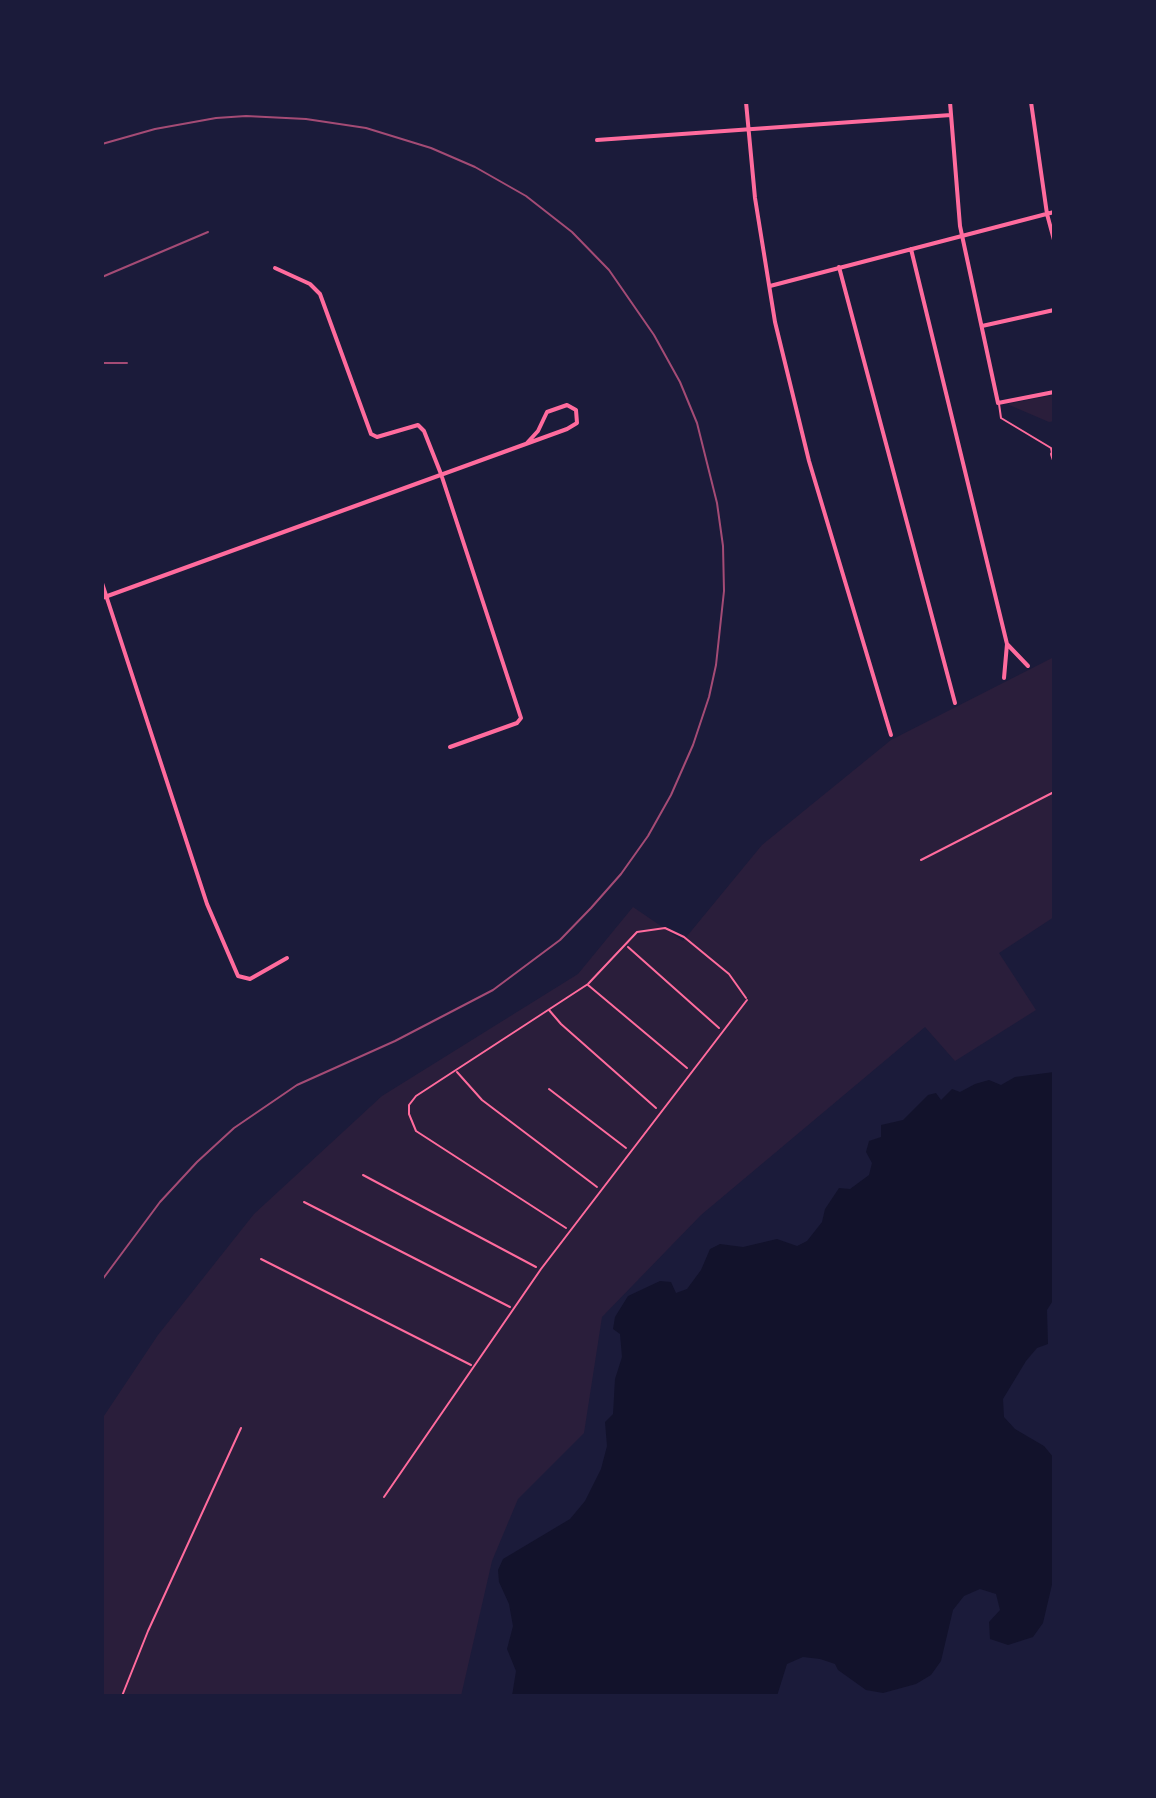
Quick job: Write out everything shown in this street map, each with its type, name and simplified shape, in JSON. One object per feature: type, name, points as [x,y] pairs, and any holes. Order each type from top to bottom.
[{"type":"street","points":[[746,102],[755,198],[775,322],[809,461],[891,735]]},
{"type":"street","points":[[950,102],[962,236],[998,403],[1054,392]]},
{"type":"street","points":[[1031,102],[1047,214],[1054,240]]},
{"type":"street","points":[[597,140],[951,115]]},
{"type":"street","points":[[769,286],[1054,212]]},
{"type":"street","points":[[911,249],[1007,644],[1004,678]]},
{"type":"street","points":[[839,267],[955,703]]},
{"type":"street","points":[[275,268],[310,284],[320,294],[371,434],[377,437],[418,425],[424,431],[441,474],[521,714],[517,723],[450,747]]},
{"type":"street","points":[[982,326],[1054,310]]},
{"type":"street","points":[[104,597],[527,443],[575,425],[576,410],[567,405],[547,412],[538,431],[527,443]]},
{"type":"street","points":[[102,583],[104,597],[207,904],[238,976],[250,979],[287,958]]},
{"type":"street","points":[[1007,644],[1028,666]]},
{"type":"lane","points":[[998,403],[1001,418],[1051,448],[1053,457]]},
{"type":"lane","points":[[384,1497],[541,1269],[747,1000]]},
{"type":"path","points":[[921,860],[1054,792]]},
{"type":"path","points":[[570,1231],[416,1131],[409,1105],[416,1096],[588,984],[637,932],[665,928],[684,937],[729,974],[747,1000]]},
{"type":"path","points":[[627,945],[723,1031]]},
{"type":"path","points":[[588,984],[691,1072]]},
{"type":"path","points":[[548,1010],[660,1112]]},
{"type":"path","points":[[456,1070],[482,1100],[601,1190]]},
{"type":"path","points":[[549,1089],[630,1151]]},
{"type":"path","points":[[363,1175],[541,1269]]},
{"type":"path","points":[[304,1202],[513,1309]]},
{"type":"path","points":[[261,1259],[473,1366]]},
{"type":"path","points":[[122,1696],[148,1631],[241,1428]]},
{"type":"shaded area","points":[[1054,395],[1054,421],[1049,422],[1007,404]]},
{"type":"shaded area","points":[[1054,657],[1054,917],[999,953],[1036,1010],[955,1061],[925,1027],[701,1215],[602,1317],[584,1433],[518,1499],[492,1561],[461,1696],[102,1696],[102,1419],[158,1335],[254,1214],[382,1096],[578,974],[633,907],[683,941],[762,845],[891,740]]},
{"type":"shaded area","points":[[1054,1072],[1054,1299],[1047,1310],[1048,1344],[1037,1348],[1026,1361],[1003,1399],[1004,1417],[1015,1429],[1044,1446],[1054,1458],[1054,1576],[1043,1623],[1033,1637],[1008,1645],[990,1639],[989,1622],[1000,1610],[996,1594],[980,1589],[964,1596],[953,1610],[941,1661],[931,1675],[916,1684],[883,1693],[866,1690],[838,1670],[835,1664],[803,1657],[787,1664],[777,1696],[512,1696],[516,1671],[507,1649],[513,1626],[498,1570],[503,1559],[570,1519],[585,1501],[601,1469],[607,1446],[605,1422],[613,1414],[615,1379],[622,1357],[620,1334],[613,1329],[615,1317],[628,1296],[660,1281],[671,1282],[676,1293],[687,1289],[701,1270],[710,1249],[720,1244],[743,1247],[777,1239],[797,1246],[807,1241],[822,1222],[825,1209],[839,1188],[850,1189],[869,1175],[872,1163],[866,1152],[869,1141],[881,1137],[881,1125],[903,1120],[928,1095],[936,1093],[941,1100],[952,1089],[960,1092],[989,1080],[1001,1085],[1015,1077]]},
{"type":"railway","points":[[102,144],[155,129],[216,118],[306,119],[366,128],[431,148],[475,167],[526,196],[572,232],[609,270],[654,335],[680,382],[697,423],[717,503],[723,546],[724,591],[716,665],[693,745],[671,795],[648,836],[621,874],[591,908],[560,940],[493,990],[395,1041],[297,1085],[234,1128],[160,1202],[102,1280]]},
{"type":"railway","points":[[102,277],[208,232]]},
{"type":"railway","points":[[102,363],[127,363]]}]
